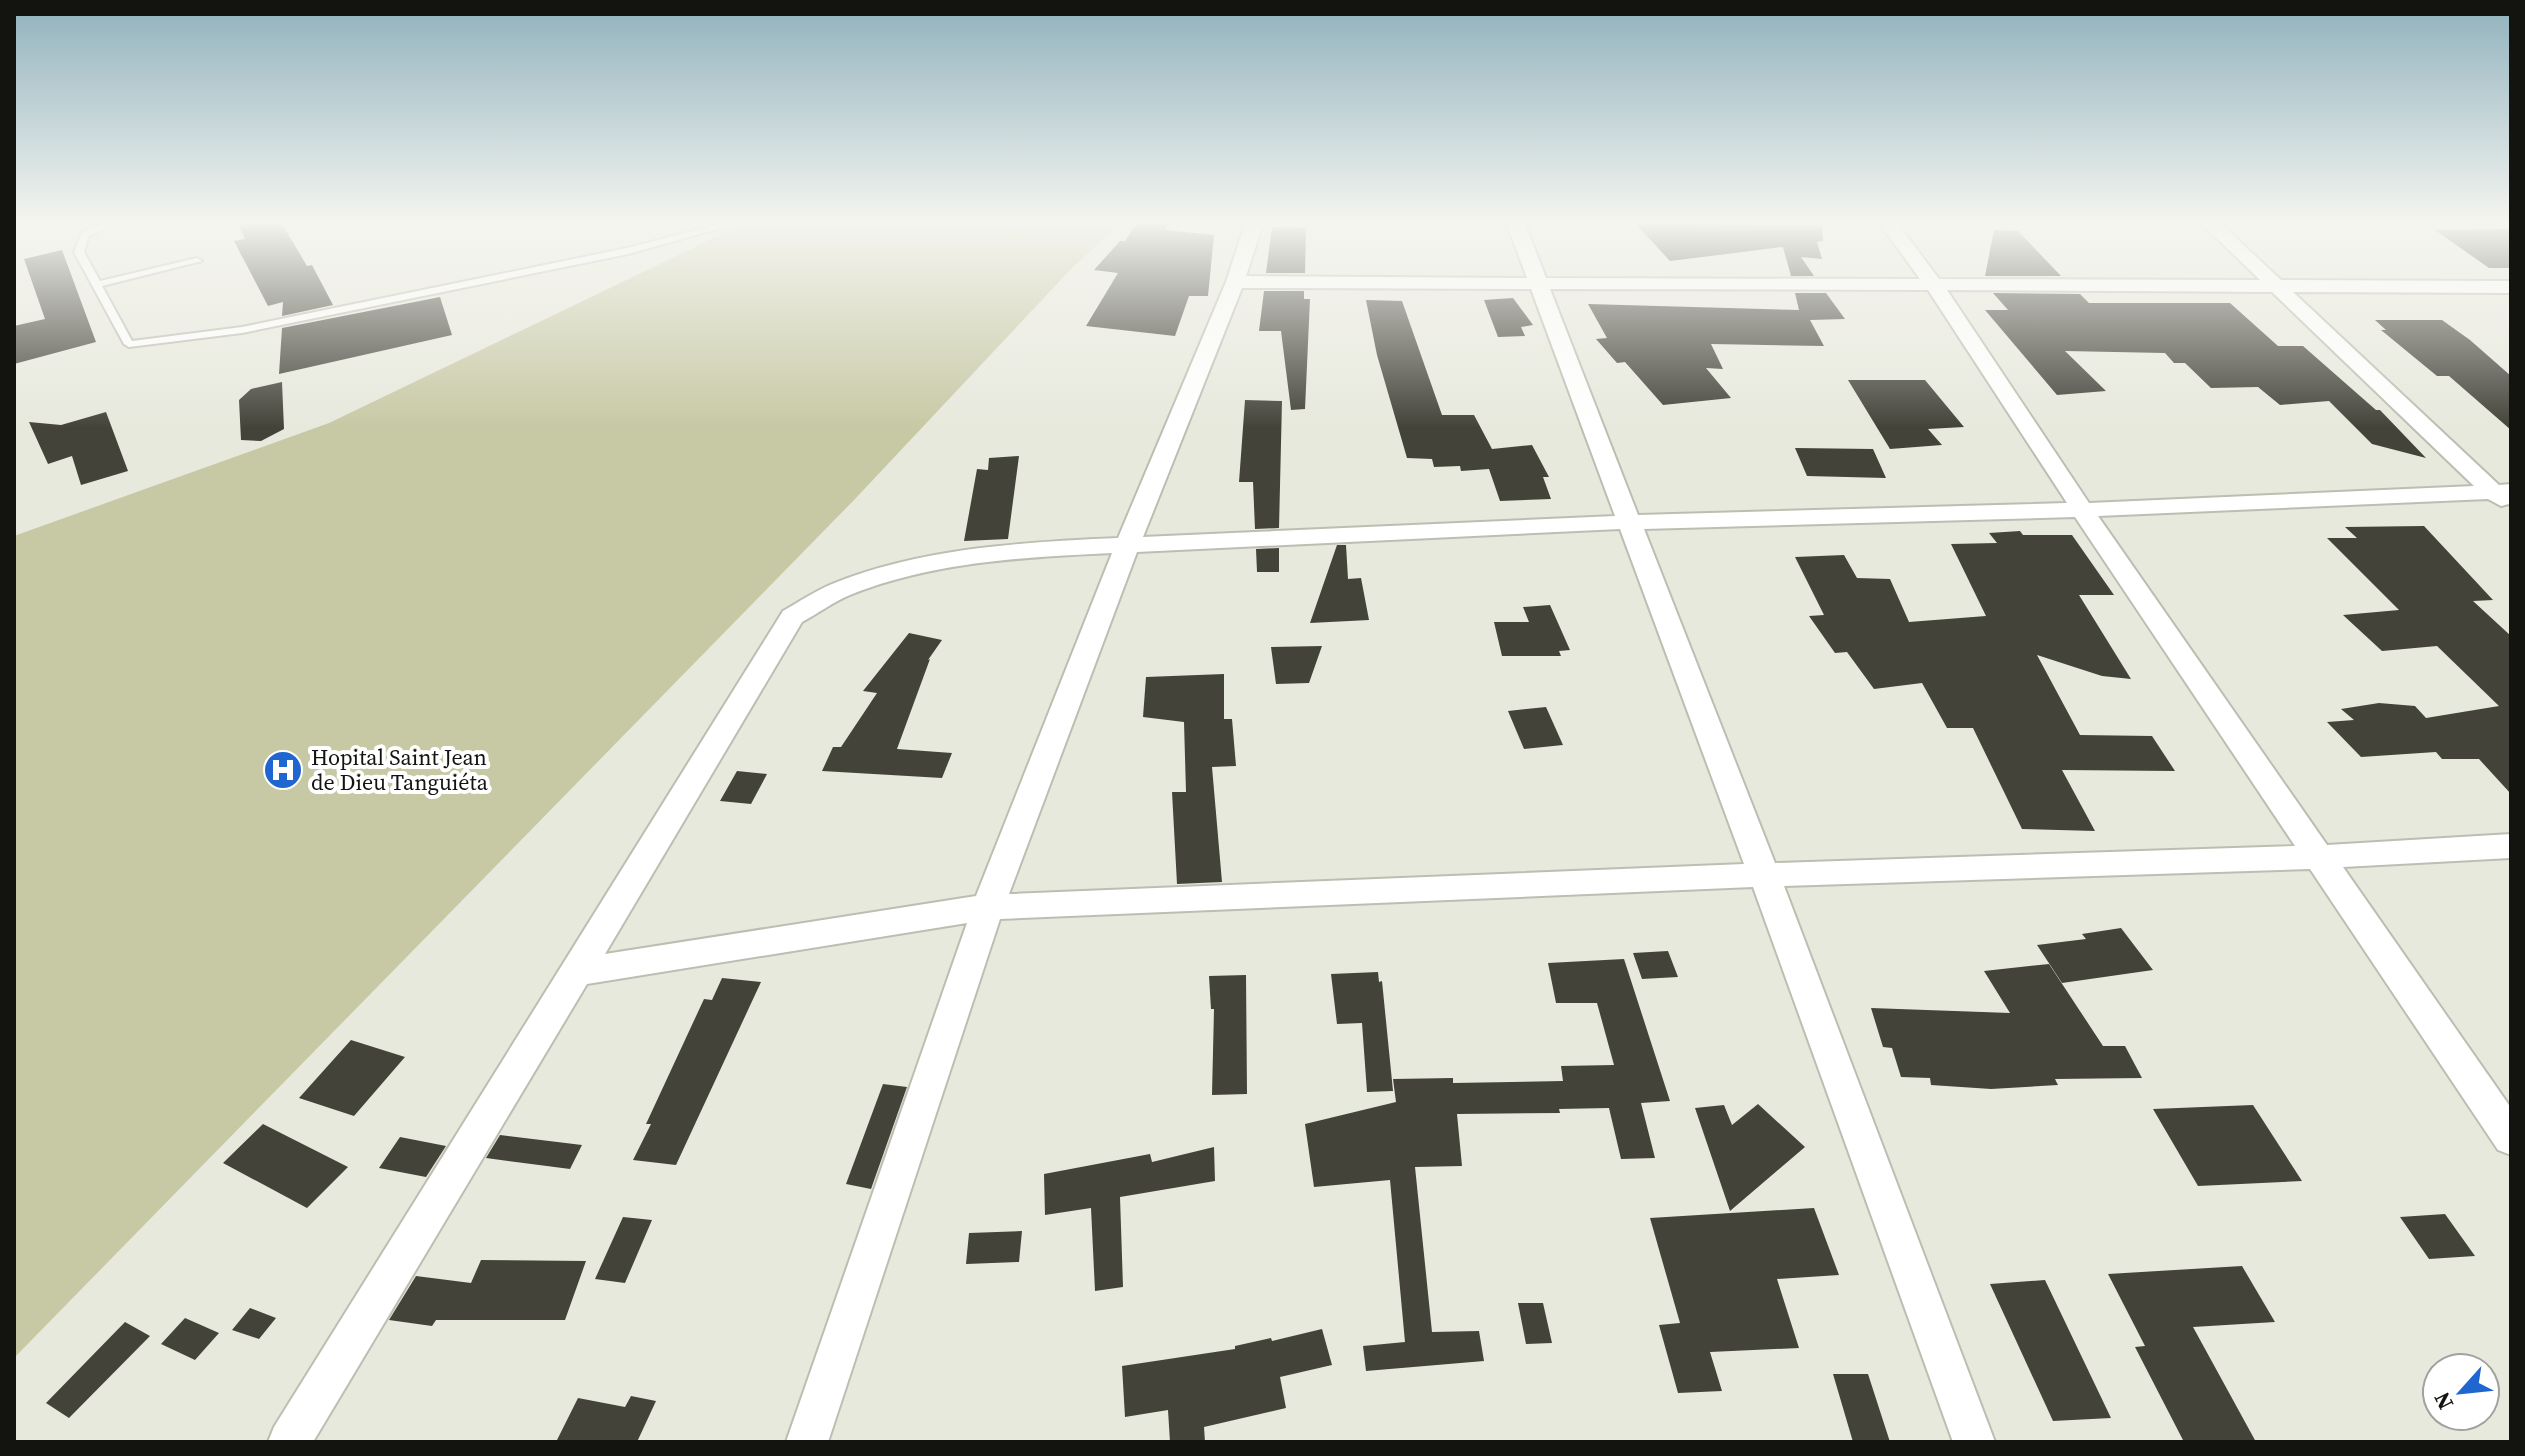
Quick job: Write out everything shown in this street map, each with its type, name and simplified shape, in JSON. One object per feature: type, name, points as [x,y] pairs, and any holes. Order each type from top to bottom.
[{"type":"street","points":[[807,1442],[988,907],[1127,546],[1231,292]]},
{"type":"street","points":[[1543,292],[1974,1442]]},
{"type":"street","points":[[1939,292],[2120,567],[2511,1138]]},
{"type":"street","points":[[2283,292],[2505,497]]},
{"type":"street","points":[[289,1442],[792,617],[840,590],[917,567],[1037,549],[1629,522],[2505,497]]},
{"type":"street","points":[[577,972],[988,907],[1764,875],[2320,857],[2511,846]]},
{"type":"lane","points":[[100,292],[129,344],[242,330],[428,292]]},
{"type":"green space","name":"Hopital Saint Jean de Dieu Tanguiéta","points":[[602,292],[1050,292],[855,499],[14,1358],[14,536],[329,423]]},
{"type":"building","points":[[36,292],[78,292],[96,342],[14,364],[14,326],[45,319]]},
{"type":"building","points":[[261,292],[326,292],[333,305],[282,316],[283,302],[268,306]]},
{"type":"building","points":[[1107,292],[1208,292],[1208,296],[1189,296],[1175,336],[1086,326]]},
{"type":"building","points":[[1264,292],[1304,292],[1304,299],[1310,299],[1305,409],[1291,410],[1281,331],[1259,331]]},
{"type":"building","points":[[1795,293],[1826,293],[1845,319],[1810,320],[1824,346],[1711,344],[1723,369],[1706,368],[1731,398],[1663,405],[1625,362],[1617,363],[1596,339],[1607,338],[1588,304],[1799,310]]},
{"type":"building","points":[[1993,293],[2080,294],[2089,303],[2230,303],[2278,346],[2303,346],[2376,410],[2380,410],[2426,458],[2372,444],[2329,401],[2280,405],[2258,387],[2211,388],[2185,363],[2174,363],[2165,353],[2065,351],[2106,391],[2057,395],[1985,310],[2008,310]]},
{"type":"building","points":[[440,297],[452,335],[279,374],[282,328]]},
{"type":"building","points":[[1513,298],[1533,325],[1521,327],[1525,336],[1498,337],[1484,300]]},
{"type":"building","points":[[1366,300],[1402,301],[1442,415],[1474,415],[1492,449],[1532,445],[1549,477],[1543,477],[1551,499],[1500,501],[1489,469],[1461,471],[1460,466],[1434,467],[1432,459],[1407,458],[1377,355]]},
{"type":"building","points":[[2375,320],[2442,320],[2470,340],[2511,376],[2511,430],[2449,376],[2437,376],[2381,330],[2386,330]]},
{"type":"building","points":[[1848,380],[1925,380],[1964,427],[1928,429],[1942,445],[1890,449]]},
{"type":"building","points":[[282,382],[284,429],[261,441],[241,440],[239,400],[251,389]]},
{"type":"building","points":[[1245,400],[1282,401],[1279,528],[1255,529],[1253,482],[1239,482]]},
{"type":"building","points":[[106,412],[128,471],[81,485],[72,456],[48,464],[29,422],[61,425]]},
{"type":"building","points":[[1795,448],[1873,449],[1886,478],[1807,476]]},
{"type":"building","points":[[1019,456],[1008,539],[964,541],[977,469],[988,470],[989,458]]},
{"type":"building","points":[[2424,526],[2493,600],[2473,601],[2511,636],[2511,794],[2479,759],[2442,759],[2436,752],[2361,757],[2327,722],[2354,720],[2341,709],[2379,703],[2415,706],[2426,718],[2499,706],[2437,646],[2382,651],[2343,615],[2399,610],[2327,538],[2357,538],[2345,527]]},
{"type":"building","points":[[2020,531],[2023,535],[2072,535],[2114,595],[2079,595],[2131,679],[2102,676],[2037,655],[2080,735],[2152,736],[2175,771],[2062,770],[2095,831],[2022,829],[1973,728],[1947,728],[1922,683],[1874,689],[1847,652],[1835,653],[1809,616],[1824,615],[1795,557],[1844,555],[1857,578],[1890,579],[1909,622],[1986,616],[1951,544],[1997,543],[1989,533]]},
{"type":"building","points":[[1337,545],[1346,545],[1348,579],[1361,578],[1369,620],[1310,623]]},
{"type":"building","points":[[1279,548],[1279,572],[1257,572],[1256,549]]},
{"type":"building","points":[[1550,605],[1570,650],[1559,651],[1561,656],[1502,656],[1494,622],[1529,622],[1523,607]]},
{"type":"building","points":[[909,633],[942,640],[928,660],[897,749],[952,753],[942,778],[822,771],[833,747],[841,747],[877,693],[863,691]]},
{"type":"building","points":[[1322,646],[1309,683],[1276,684],[1271,647]]},
{"type":"building","points":[[1224,674],[1224,719],[1232,719],[1236,766],[1212,767],[1222,882],[1177,884],[1172,792],[1186,792],[1184,722],[1143,717],[1146,677]]},
{"type":"building","points":[[1546,707],[1563,745],[1524,749],[1508,711]]},
{"type":"building","points":[[737,771],[767,774],[751,804],[720,801]]},
{"type":"building","points":[[2121,928],[2153,970],[2062,983],[2037,945],[2086,939],[2082,934]]},
{"type":"building","points":[[1668,951],[1678,977],[1642,979],[1633,953]]},
{"type":"building","points":[[1624,959],[1670,1101],[1641,1103],[1655,1158],[1621,1159],[1609,1108],[1559,1109],[1560,1113],[1457,1114],[1462,1166],[1415,1167],[1432,1332],[1479,1331],[1484,1361],[1366,1371],[1363,1346],[1405,1342],[1390,1180],[1314,1187],[1305,1124],[1396,1102],[1393,1079],[1453,1078],[1453,1083],[1563,1081],[1561,1066],[1614,1065],[1597,1003],[1556,1003],[1548,963]]},
{"type":"building","points":[[2049,964],[2103,1046],[2125,1046],[2142,1078],[2055,1079],[2058,1085],[1991,1089],[1931,1085],[1930,1078],[1901,1077],[1892,1048],[1883,1047],[1871,1008],[2010,1013],[1984,971]]},
{"type":"building","points":[[1378,972],[1379,982],[1382,981],[1393,1091],[1367,1092],[1362,1023],[1337,1024],[1331,974]]},
{"type":"building","points":[[1246,975],[1247,1094],[1212,1095],[1214,1009],[1211,1009],[1209,976]]},
{"type":"building","points":[[722,978],[761,982],[676,1165],[633,1160],[651,1124],[646,1124],[704,999],[712,1000]]},
{"type":"building","points":[[351,1040],[405,1057],[354,1116],[299,1098]]},
{"type":"building","points":[[883,1084],[907,1087],[871,1189],[846,1184]]},
{"type":"building","points":[[1758,1104],[1805,1147],[1730,1211],[1695,1108],[1724,1105],[1732,1125]]},
{"type":"building","points":[[2253,1105],[2302,1181],[2198,1186],[2153,1109]]},
{"type":"building","points":[[263,1124],[348,1167],[307,1208],[223,1163]]},
{"type":"building","points":[[500,1135],[582,1145],[570,1169],[486,1158]]},
{"type":"building","points":[[400,1137],[446,1146],[426,1177],[379,1168]]},
{"type":"building","points":[[1214,1147],[1215,1181],[1120,1197],[1123,1287],[1095,1291],[1091,1208],[1045,1215],[1044,1174],[1150,1154],[1152,1162]]},
{"type":"building","points":[[1814,1208],[1839,1275],[1777,1279],[1799,1348],[1710,1352],[1722,1391],[1678,1393],[1659,1325],[1680,1323],[1650,1218]]},
{"type":"building","points":[[2445,1214],[2475,1256],[2429,1259],[2400,1217]]},
{"type":"building","points":[[623,1217],[652,1220],[625,1283],[595,1279]]},
{"type":"building","points":[[1022,1231],[1019,1262],[966,1264],[969,1233]]},
{"type":"building","points":[[481,1260],[586,1261],[565,1320],[436,1320],[432,1326],[389,1320],[416,1276],[471,1283]]},
{"type":"building","points":[[2242,1266],[2275,1322],[2193,1327],[2256,1442],[2184,1442],[2135,1347],[2145,1346],[2108,1274]]},
{"type":"building","points":[[2045,1280],[2111,1418],[2053,1421],[1990,1284]]},
{"type":"building","points":[[1518,1303],[1543,1303],[1552,1343],[1526,1344]]},
{"type":"building","points":[[250,1308],[276,1318],[259,1339],[232,1330]]},
{"type":"building","points":[[185,1318],[219,1333],[195,1360],[161,1344]]},
{"type":"building","points":[[125,1322],[150,1336],[69,1418],[46,1403]]},
{"type":"building","points":[[1322,1329],[1332,1365],[1280,1377],[1286,1408],[1204,1427],[1205,1442],[1170,1442],[1168,1410],[1125,1417],[1122,1366],[1235,1349],[1235,1346]]},
{"type":"building","points":[[1833,1374],[1868,1374],[1890,1442],[1853,1442]]},
{"type":"building","points":[[631,1396],[656,1401],[637,1442],[556,1442],[578,1398],[625,1407]]},
{"type":"place","name":"Hopital Saint Jean de Dieu Tanguiéta","points":[[283,770]]}]
